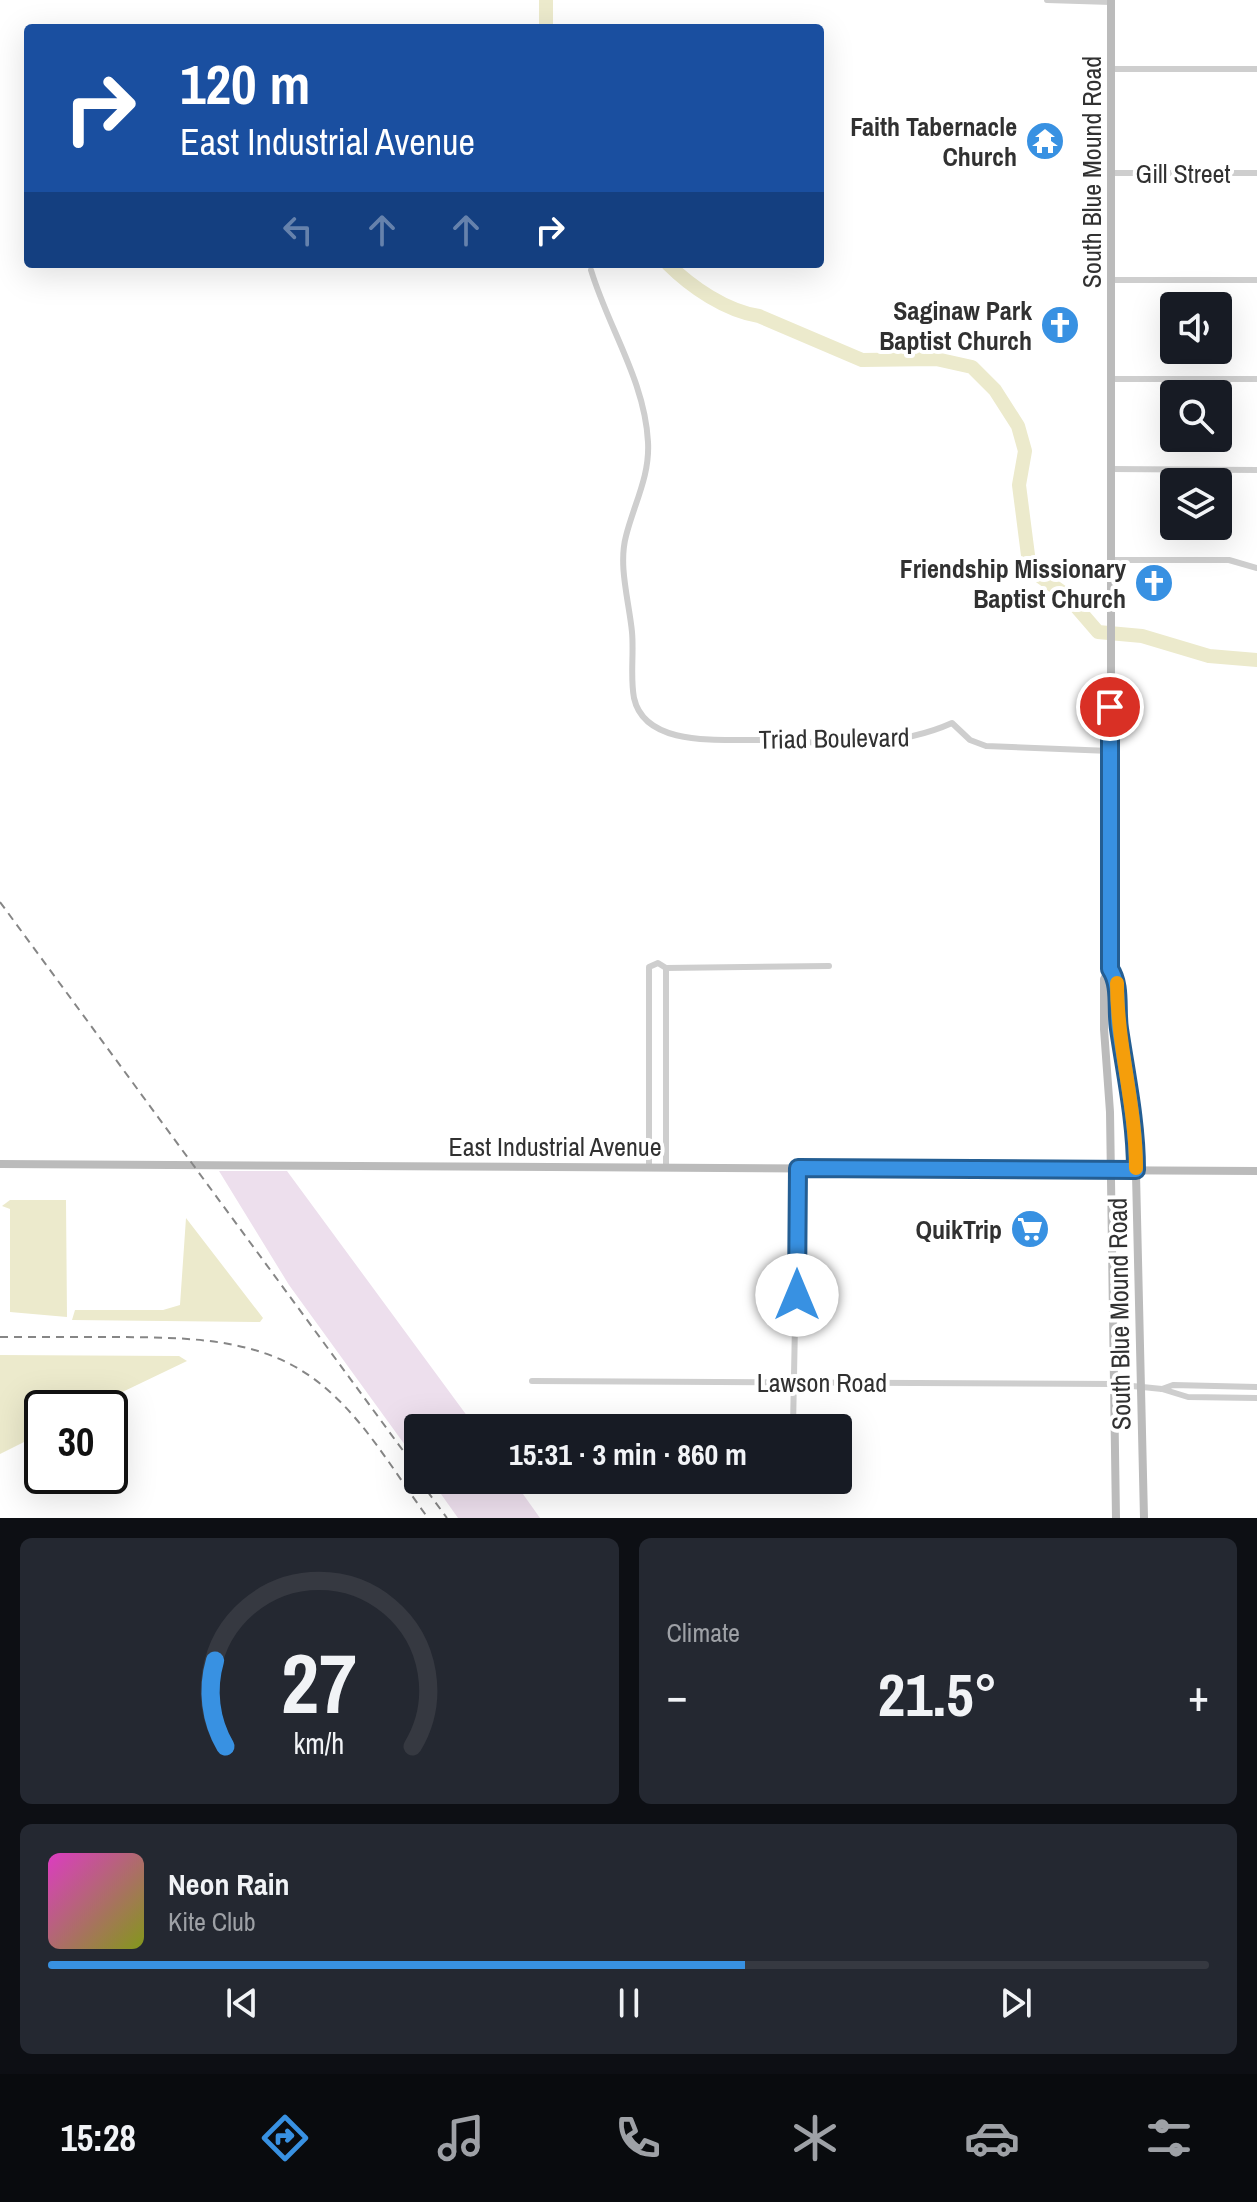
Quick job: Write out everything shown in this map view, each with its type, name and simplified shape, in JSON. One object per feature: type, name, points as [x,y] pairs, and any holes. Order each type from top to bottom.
[{"type":"main road","name":"South Blue Mound Road","points":[[1111,1],[1110,969],[1104,979],[1104,1029],[1111,1170],[1116,1518]]},
{"type":"main road","name":"South Blue Mound Road","points":[[1110,969],[1117,978],[1119,1029],[1135,1131],[1144,1518]]},
{"type":"main road","name":"East Industrial Avenue","points":[[0,1164],[1257,1171]]},
{"type":"street","points":[[1047,0],[1111,1]]},
{"type":"street","points":[[1111,69],[1257,69]]},
{"type":"street","name":"Gill Street","points":[[1110,173],[1257,173]]},
{"type":"street","name":"Triad Boulevard","points":[[591,270],[627,359],[646,427],[645,478],[623,551],[633,646],[632,685],[635,702],[646,723],[656,730],[690,736],[842,743],[912,739],[952,723],[970,740],[986,746],[1110,751]]},
{"type":"street","points":[[1110,280],[1257,280]]},
{"type":"street","points":[[1110,379],[1257,379]]},
{"type":"street","points":[[1110,469],[1257,470]]},
{"type":"street","points":[[1110,560],[1229,560],[1257,568]]},
{"type":"street","points":[[649,1166],[649,967],[658,963],[666,968],[829,966]]},
{"type":"street","points":[[666,968],[666,1166]]},
{"type":"street","points":[[793,1414],[798,1168]]},
{"type":"street","name":"Lawson Road","points":[[532,1381],[1113,1384],[1162,1389]]},
{"type":"street","points":[[1162,1389],[1173,1385],[1257,1387]]},
{"type":"street","points":[[1162,1389],[1188,1397],[1257,1398]]},
{"type":"shaded area","points":[[219,1171],[287,1171],[466,1414],[404,1414],[404,1444],[289,1285]]},
{"type":"shaded area","points":[[10,1200],[66,1200],[67,1317],[10,1312],[10,1209],[2,1206]]},
{"type":"shaded area","points":[[186,1218],[263,1318],[260,1322],[72,1320],[75,1310],[163,1310],[180,1305]]},
{"type":"shaded area","points":[[0,1355],[179,1356],[187,1361],[127,1390],[24,1390],[24,1442],[0,1454]]},
{"type":"shaded area","points":[[441,1494],[523,1494],[540,1518],[458,1518]]},
{"type":"waterway","points":[[546,0],[546,24]]},
{"type":"waterway","points":[[672,268],[698,289],[734,309],[759,316],[862,360],[936,359],[972,367],[995,390],[1018,426],[1025,451],[1019,485],[1029,563],[1034,572],[1066,595],[1098,632],[1142,636],[1209,656],[1257,660]]},
{"type":"railway","points":[[0,902],[404,1452]]},
{"type":"railway","points":[[0,1337],[179,1338],[232,1345],[283,1361],[307,1374],[344,1406],[370,1436],[428,1518]]},
{"type":"railway","points":[[429,1494],[447,1518]]},
{"type":"slow traffic","points":[[1117,983],[1119,1029],[1135,1131],[1136,1168]]},
{"type":"place","name":"Faith Tabernacle Church","points":[[1045,141]]},
{"type":"place","name":"Saginaw Park Baptist Church","points":[[1060,325]]},
{"type":"place","name":"Friendship Missionary Baptist Church","points":[[1154,583]]},
{"type":"place","name":"QuikTrip","points":[[1030,1229]]},
{"type":"route","points":[[797,1295],[798,1168],[1136,1170],[1135,1131],[1119,1029],[1117,978],[1110,969],[1110,707]]}]
